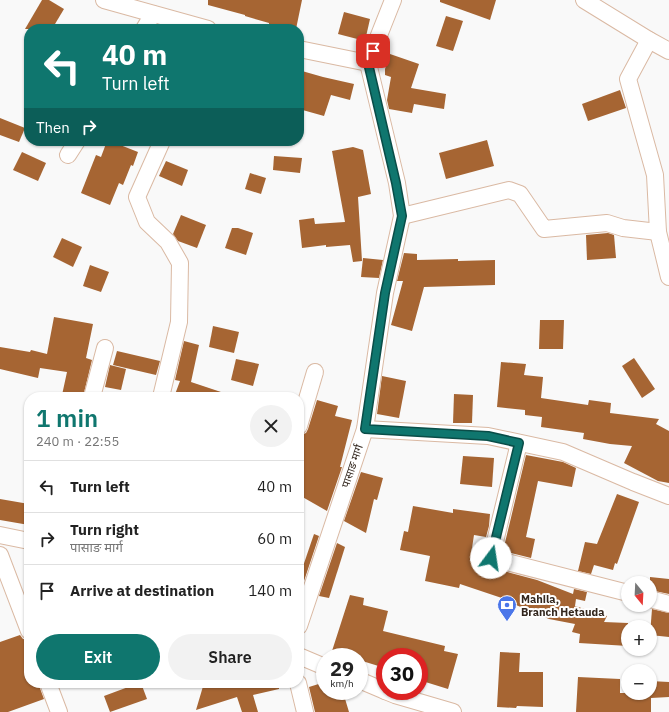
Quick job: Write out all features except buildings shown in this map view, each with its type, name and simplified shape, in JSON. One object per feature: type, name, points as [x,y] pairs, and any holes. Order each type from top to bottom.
[{"type":"street","points":[[104,0],[190,24]]},
{"type":"street","points":[[304,50],[368,63],[393,0]]},
{"type":"street","points":[[584,0],[669,51]]},
{"type":"street","points":[[147,24],[153,14]]},
{"type":"street","points":[[649,40],[628,79],[654,175],[669,277]]},
{"type":"street","name":"पासाङ मार्ग","points":[[304,611],[365,429],[385,293],[402,216],[396,183],[368,63]]},
{"type":"street","points":[[68,155],[74,146]]},
{"type":"street","points":[[160,146],[137,197],[147,222],[168,242],[180,263],[179,322],[162,392]]},
{"type":"street","points":[[402,216],[508,190],[520,194],[544,229],[607,223],[622,228],[662,228]]},
{"type":"street","points":[[93,392],[105,348]]},
{"type":"street","points":[[304,409],[315,372]]},
{"type":"street","points":[[365,429],[488,436],[563,452],[669,496]]},
{"type":"street","points":[[519,443],[491,558],[621,591]]},
{"type":"street","points":[[0,535],[24,540]]},
{"type":"street","points":[[0,555],[24,619]]},
{"type":"street","points":[[657,601],[669,604]]},
{"type":"street","points":[[304,658],[316,663]]},
{"type":"street","points":[[50,688],[59,712]]},
{"type":"street","points":[[299,688],[305,712]]},
{"type":"street","points":[[412,700],[453,712]]},
{"type":"place","name":"Mahila, Branch Hetauda","points":[[507,622]]},
{"type":"route","points":[[373,51],[368,63],[396,183],[402,216],[385,293],[365,429],[488,436],[519,443],[491,558]]}]
